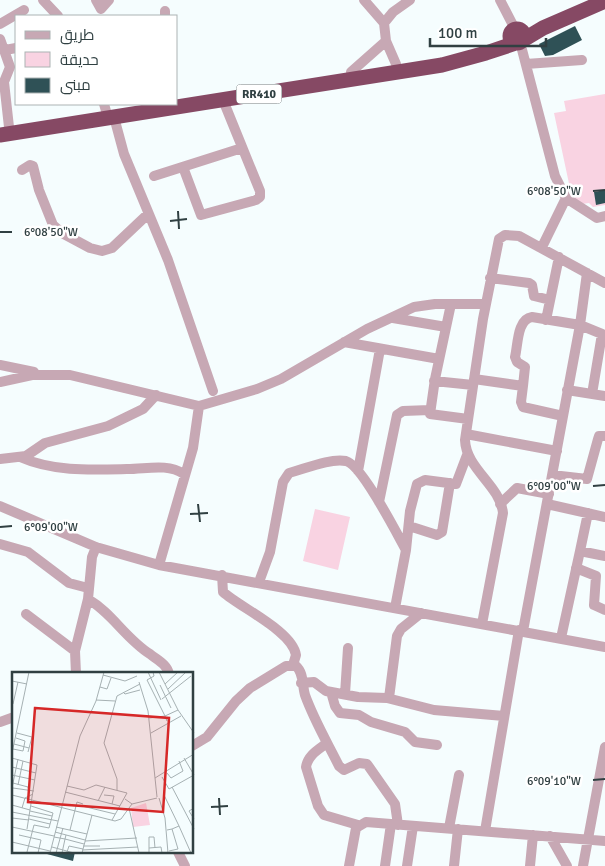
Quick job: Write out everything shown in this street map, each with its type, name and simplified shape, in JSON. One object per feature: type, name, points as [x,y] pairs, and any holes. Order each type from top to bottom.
[{"type":"highway","name":"RR410","points":[[178,104],[223,100],[442,65],[479,56],[539,22],[586,0]]},
{"type":"highway","name":"RR410","points":[[178,100],[352,72],[468,51],[543,28],[605,1]]},
{"type":"highway","name":"RR410","points":[[3,130],[146,105]]},
{"type":"highway","name":"RR410","points":[[108,111],[171,105]]},
{"type":"street","points":[[43,0],[57,15]]},
{"type":"street","points":[[100,8],[109,0]]},
{"type":"street","points":[[364,0],[384,23],[386,42],[396,64]]},
{"type":"street","points":[[384,23],[394,12],[410,0]]},
{"type":"street","points":[[500,0],[517,36],[526,64],[555,176],[566,198],[602,219]]},
{"type":"street","points":[[15,15],[24,10]]},
{"type":"street","points":[[0,24],[15,15]]},
{"type":"street","points":[[0,38],[12,72],[4,82],[3,130]]},
{"type":"street","points":[[352,72],[386,42]]},
{"type":"street","points":[[5,50],[15,48]]},
{"type":"street","points":[[526,64],[582,60]]},
{"type":"street","points":[[183,167],[201,215],[256,200],[260,197],[260,191],[223,100]]},
{"type":"street","points":[[108,111],[168,260],[213,390]]},
{"type":"street","points":[[154,176],[242,148]]},
{"type":"street","points":[[22,170],[30,165],[33,166],[39,190],[56,228],[90,248],[102,251],[112,248],[148,214]]},
{"type":"street","points":[[542,247],[566,198]]},
{"type":"street","points":[[482,624],[502,519],[500,504],[465,449],[473,382],[497,244],[502,236],[519,236],[605,283]]},
{"type":"street","points":[[546,320],[559,257]]},
{"type":"street","points":[[485,831],[504,716],[549,494],[580,325],[587,273]]},
{"type":"street","points":[[490,278],[529,283],[532,285],[533,295],[550,300]]},
{"type":"street","points":[[451,304],[434,381],[430,410],[431,415],[434,416],[468,419]]},
{"type":"street","points":[[0,382],[21,376],[47,374],[79,376],[199,406],[256,389],[280,379],[344,342],[392,318],[425,305],[486,304]]},
{"type":"street","points":[[562,416],[524,407],[521,402],[526,367],[517,362],[516,357],[522,322],[529,317],[580,325],[601,332],[604,342],[592,394]]},
{"type":"street","points":[[392,318],[446,326]]},
{"type":"street","points":[[344,342],[439,359]]},
{"type":"street","points":[[358,470],[380,349]]},
{"type":"street","points":[[0,364],[47,374]]},
{"type":"street","points":[[434,381],[523,386]]},
{"type":"street","points":[[567,390],[605,396]]},
{"type":"street","points":[[0,459],[20,457],[45,443],[121,421],[143,409],[156,395]]},
{"type":"street","points":[[159,565],[172,529],[184,474],[195,440],[199,406]]},
{"type":"street","points":[[379,502],[397,415],[403,411],[430,410]]},
{"type":"street","points":[[466,434],[556,451]]},
{"type":"street","points":[[552,475],[587,479],[598,437],[605,436]]},
{"type":"street","points":[[395,608],[406,550],[410,511],[419,482],[431,480],[458,483],[468,455]]},
{"type":"street","points":[[20,457],[38,464],[68,469],[165,467],[184,474]]},
{"type":"street","points":[[259,582],[270,552],[283,482],[289,473],[342,461],[351,463],[358,470],[379,502],[406,550]]},
{"type":"street","points":[[409,526],[437,535],[442,532],[450,483]]},
{"type":"street","points":[[500,504],[517,488],[549,494]]},
{"type":"street","points":[[547,504],[605,517]]},
{"type":"street","points":[[0,506],[96,546],[159,565],[222,575],[605,647]]},
{"type":"street","points":[[561,638],[588,513]]},
{"type":"street","points":[[0,544],[28,552],[64,580],[88,588]]},
{"type":"street","points":[[76,672],[74,651],[88,599],[88,588],[96,546]]},
{"type":"street","points":[[580,551],[605,556]]},
{"type":"street","points":[[576,568],[596,576],[594,605],[605,610]]},
{"type":"street","points":[[222,575],[223,592],[280,633],[292,645],[296,656],[293,665]]},
{"type":"street","points":[[88,599],[102,607],[134,642],[163,663],[168,672]]},
{"type":"street","points":[[389,698],[397,636],[400,629],[421,613]]},
{"type":"street","points":[[26,614],[74,651]]},
{"type":"street","points":[[345,694],[348,648]]},
{"type":"street","points":[[194,745],[207,737],[236,701],[250,688],[277,670],[293,665],[301,672],[301,683],[311,710],[342,770],[359,763],[367,764],[396,804],[395,824],[385,866]]},
{"type":"street","points":[[301,683],[314,682],[331,692],[358,697],[389,698],[434,710],[504,716]]},
{"type":"street","points":[[331,692],[336,710],[340,713],[359,715],[371,722],[405,732],[415,742],[437,745]]},
{"type":"street","points":[[327,743],[306,762],[318,806],[324,815],[358,825],[366,822],[605,841]]},
{"type":"street","points":[[583,866],[605,747]]},
{"type":"street","points":[[454,866],[453,797],[459,775]]},
{"type":"street","points":[[348,866],[354,833],[358,825]]},
{"type":"street","points":[[412,866],[407,866],[413,826]]},
{"type":"street","points":[[530,866],[533,835]]},
{"type":"street","points":[[550,836],[567,866]]},
{"type":"street","points":[[179,854],[185,866]]},
{"type":"green space","points":[[605,94],[605,205],[593,207],[589,203],[582,204],[575,200],[574,193],[571,193],[554,113],[566,111],[564,101]]},
{"type":"green space","points":[[315,509],[350,517],[338,570],[303,561]]},
{"type":"building","points":[[575,26],[582,40],[553,55],[545,56],[539,44]]},
{"type":"building","points":[[605,190],[605,203],[596,205],[594,192]]},
{"type":"building","points":[[47,854],[75,854],[73,861]]}]
